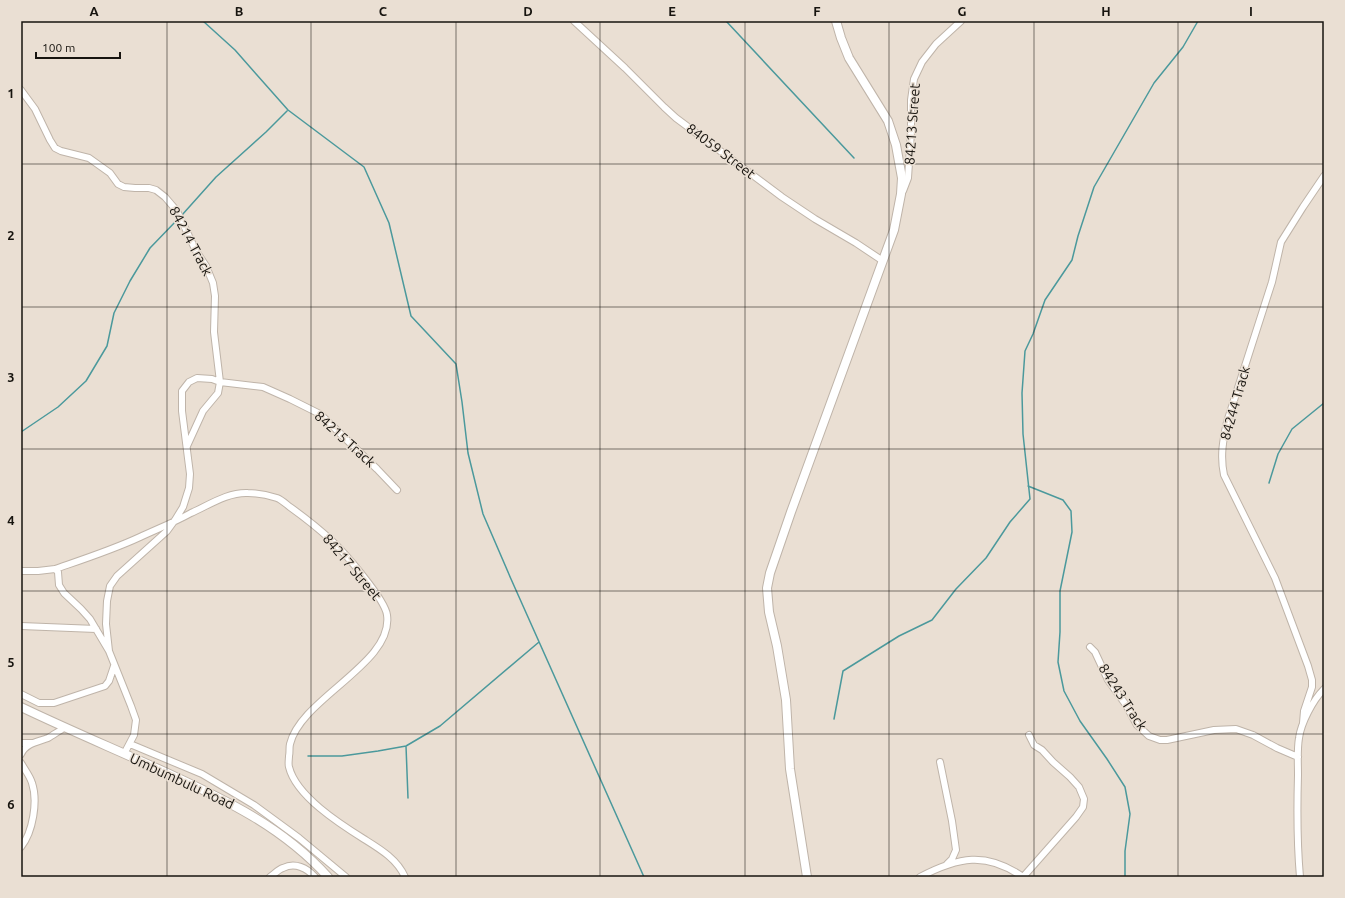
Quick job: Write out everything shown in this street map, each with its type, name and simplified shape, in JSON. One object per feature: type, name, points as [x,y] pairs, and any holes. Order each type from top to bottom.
[{"type":"street","name":"84059 Street","points":[[574,21],[676,118],[782,197],[883,261]]},
{"type":"street","points":[[807,877],[790,769],[786,700],[777,646],[769,612],[768,588],[770,574],[791,512],[894,230],[901,194],[902,178],[900,158],[888,121],[849,58],[836,21]]},
{"type":"street","name":"84213 Street","points":[[901,194],[908,178],[911,132],[911,100],[914,79],[922,62],[936,44],[961,21]]},
{"type":"street","name":"84214 Track","points":[[21,90],[35,109],[55,148],[89,158],[110,173],[118,184],[124,187],[148,188],[156,190],[165,197],[177,211],[196,250],[206,266],[213,283],[215,296],[214,332],[220,382]]},
{"type":"street","name":"84244 Track","points":[[1303,723],[1304,711],[1312,687],[1312,680],[1308,666],[1277,581],[1224,475],[1221,458],[1227,422],[1272,282],[1282,242],[1324,176]]},
{"type":"street","name":"84215 Track","points":[[187,446],[182,411],[182,391],[189,382],[197,378],[212,379],[220,382],[263,387],[290,398],[320,414],[397,490]]},
{"type":"street","points":[[124,754],[134,735],[136,720],[109,650],[106,624],[107,602],[110,586],[117,576],[167,531],[183,507],[189,488],[190,474],[187,446],[203,411],[218,392],[220,382]]},
{"type":"street","name":"84217 Street","points":[[21,571],[55,569],[105,552],[139,538],[235,493],[248,492],[279,499],[316,526],[333,542],[367,581],[381,601],[387,613],[387,632],[379,647],[309,714],[297,728],[290,744],[289,766],[296,782],[307,796],[330,817],[387,855],[399,865],[405,877]]},
{"type":"street","points":[[55,569],[58,572],[59,585],[64,593],[81,609],[109,650]]},
{"type":"street","points":[[21,626],[96,629]]},
{"type":"street","name":"84243 Track","points":[[1090,647],[1095,652],[1108,680],[1126,705],[1137,725],[1149,736],[1160,740],[1167,740],[1214,730],[1236,729],[1254,735],[1277,748],[1298,757]]},
{"type":"street","points":[[21,694],[39,703],[54,703],[105,686],[109,681],[114,666]]},
{"type":"street","points":[[1300,877],[1297,809],[1299,738],[1303,723],[1319,694],[1324,689]]},
{"type":"street","name":"Umbumbulu Road","points":[[21,707],[64,728],[214,794],[250,814],[285,838],[328,877]]},
{"type":"street","points":[[21,754],[22,751],[32,743],[48,738],[64,728]]},
{"type":"street","points":[[920,877],[959,861],[980,859],[1002,864],[1023,877],[1076,817],[1083,807],[1084,799],[1082,793],[1075,782],[1042,750],[1034,745],[1029,735]]},
{"type":"street","points":[[21,742],[32,743]]},
{"type":"street","points":[[130,744],[202,774],[254,805],[299,838],[346,877]]},
{"type":"street","points":[[940,762],[952,821],[956,850],[952,859],[945,866]]},
{"type":"street","points":[[21,763],[31,778],[34,798],[33,818],[26,840],[21,847]]},
{"type":"street","points":[[270,877],[282,868],[293,866],[304,867],[315,877]]},
{"type":"waterway","points":[[203,21],[235,50],[288,110],[364,167],[389,223],[411,316],[456,364],[468,453],[483,514],[644,877]]},
{"type":"waterway","points":[[726,21],[854,158]]},
{"type":"waterway","points":[[834,719],[843,671],[899,636],[932,620],[956,589],[986,558],[1010,522],[1030,499],[1023,434],[1022,393],[1025,351],[1033,334],[1045,300],[1072,260],[1094,187],[1154,83],[1183,47],[1198,21]]},
{"type":"waterway","points":[[182,215],[216,177],[287,111]]},
{"type":"waterway","points":[[21,432],[58,407],[86,381],[107,346],[114,313],[130,281],[150,248],[178,219]]},
{"type":"waterway","points":[[1269,483],[1278,454],[1292,429],[1324,403]]},
{"type":"waterway","points":[[1028,486],[1063,500],[1071,511],[1072,532],[1060,591],[1058,662],[1064,691],[1080,721],[1125,787],[1130,814],[1125,851],[1125,877]]},
{"type":"waterway","points":[[308,756],[342,756],[406,746],[440,726],[539,642]]},
{"type":"waterway","points":[[406,746],[408,798]]}]
